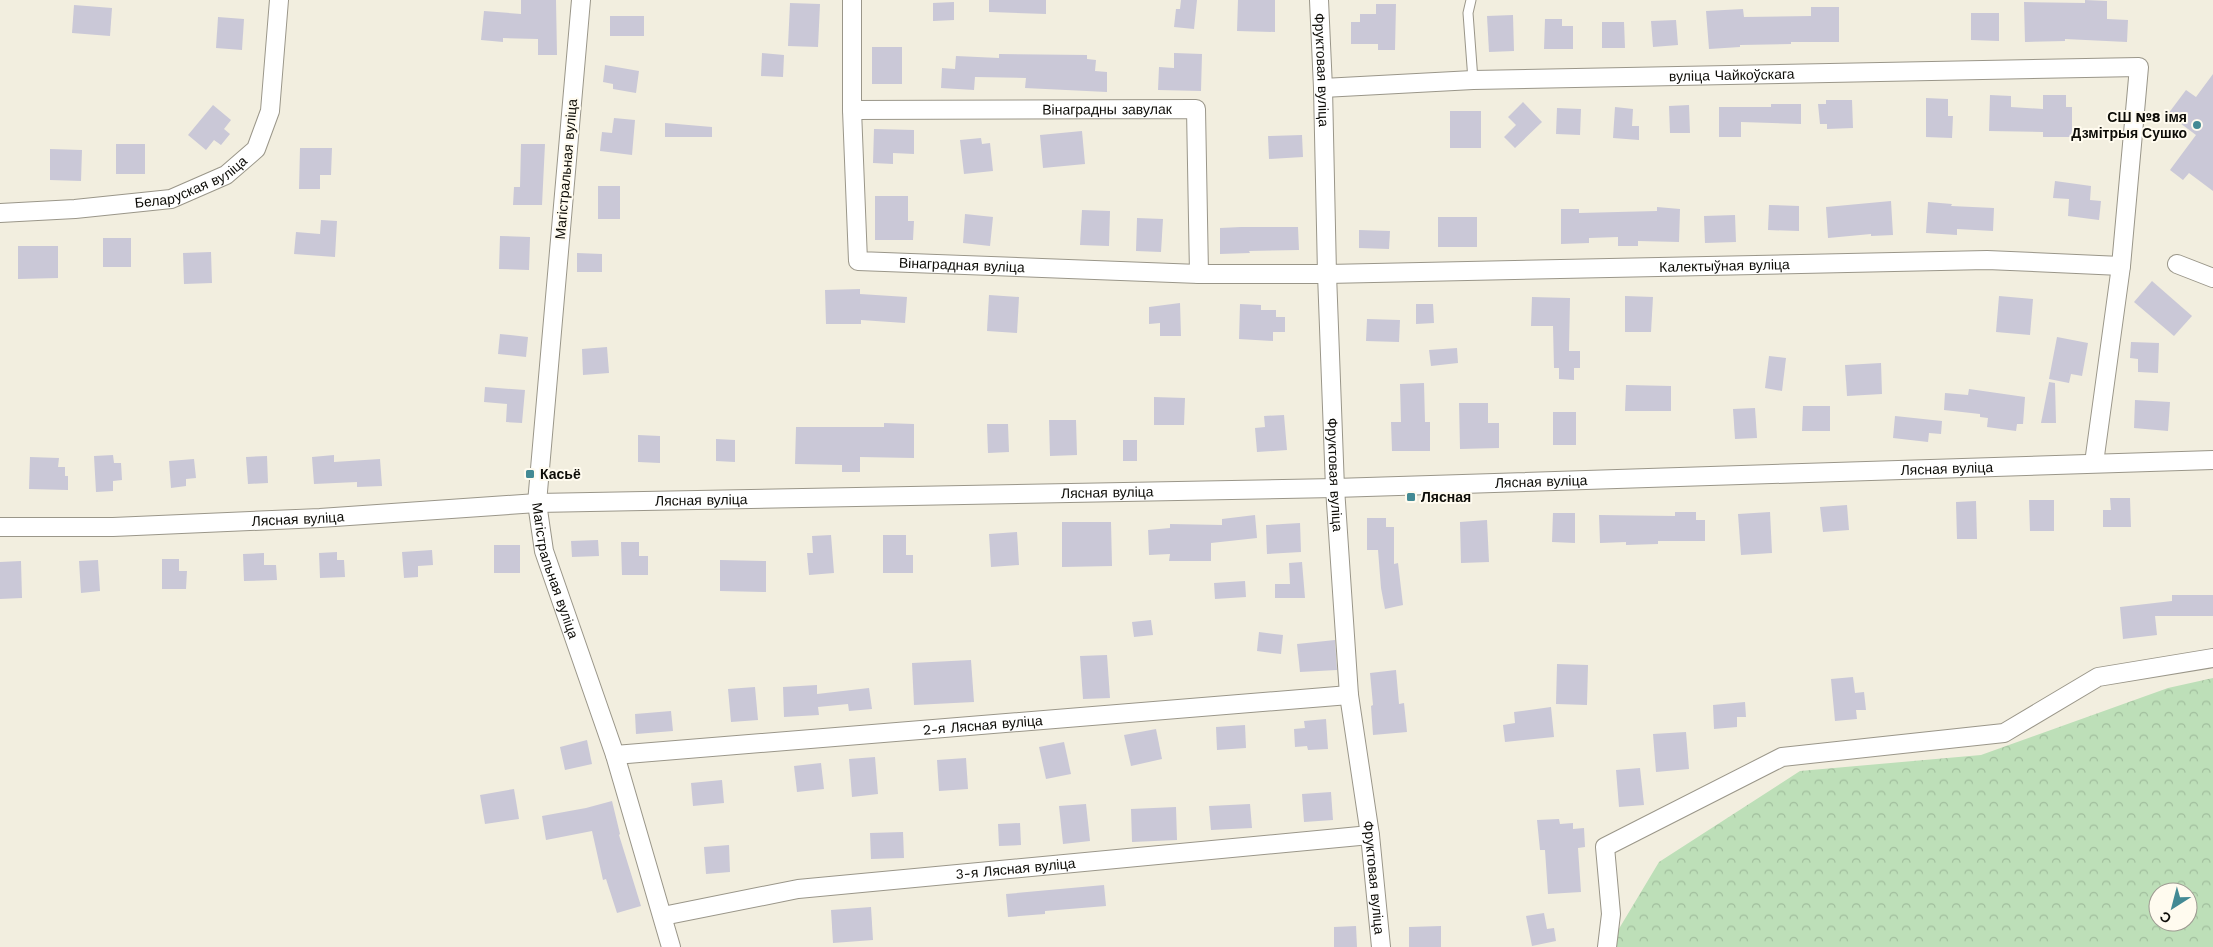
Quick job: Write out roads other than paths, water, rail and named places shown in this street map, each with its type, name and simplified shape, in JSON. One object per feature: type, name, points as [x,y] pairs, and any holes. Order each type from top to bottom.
[{"type":"street","name":"Беларуская вуліца","points":[[0,213],[75,209],[171,199],[226,175],[256,149],[270,111],[279,0]]},
{"type":"street","name":"Магістральная вуліца","points":[[581,0],[537,503],[544,551],[615,755],[671,947]]},
{"type":"street","name":"Вінаградная вуліца","points":[[852,0],[852,110],[858,261],[1199,274],[1327,274]]},
{"type":"street","name":"Фруктовая вуліца","points":[[1320,0],[1324,88],[1327,274],[1336,488],[1349,695],[1370,835],[1381,947]]},
{"type":"street","name":"вуліца Чайкоўскага","points":[[1324,88],[1473,80],[2139,67],[2121,266]]},
{"type":"street","name":"Вінаградны завулак","points":[[852,110],[1196,109],[1199,274]]},
{"type":"street","name":"Калектыўная вуліца","points":[[1327,274],[1987,260],[2121,266]]},
{"type":"street","points":[[2177,264],[2213,278]]},
{"type":"street","points":[[2094,463],[2121,266]]},
{"type":"street","name":"Лясная вуліца","points":[[0,527],[113,527],[310,518],[537,503],[1336,488],[2213,460]]},
{"type":"street","points":[[1607,947],[1611,914],[1605,847],[1782,758],[2004,732],[2098,677],[2213,658]]},
{"type":"street","name":"2-я Лясная вуліца","points":[[615,755],[1349,695]]},
{"type":"street","name":"3-я Лясная вуліца","points":[[663,916],[798,889],[1370,835]]},
{"type":"lane","points":[[1471,0],[1468,13],[1473,80]]},
{"type":"place","name":"СШ №8 імя Дзмітрыя Сушко","points":[[2197,125]]},
{"type":"place","name":"Касьё","points":[[530,474]]},
{"type":"place","name":"Лясная","points":[[1411,497]]}]
